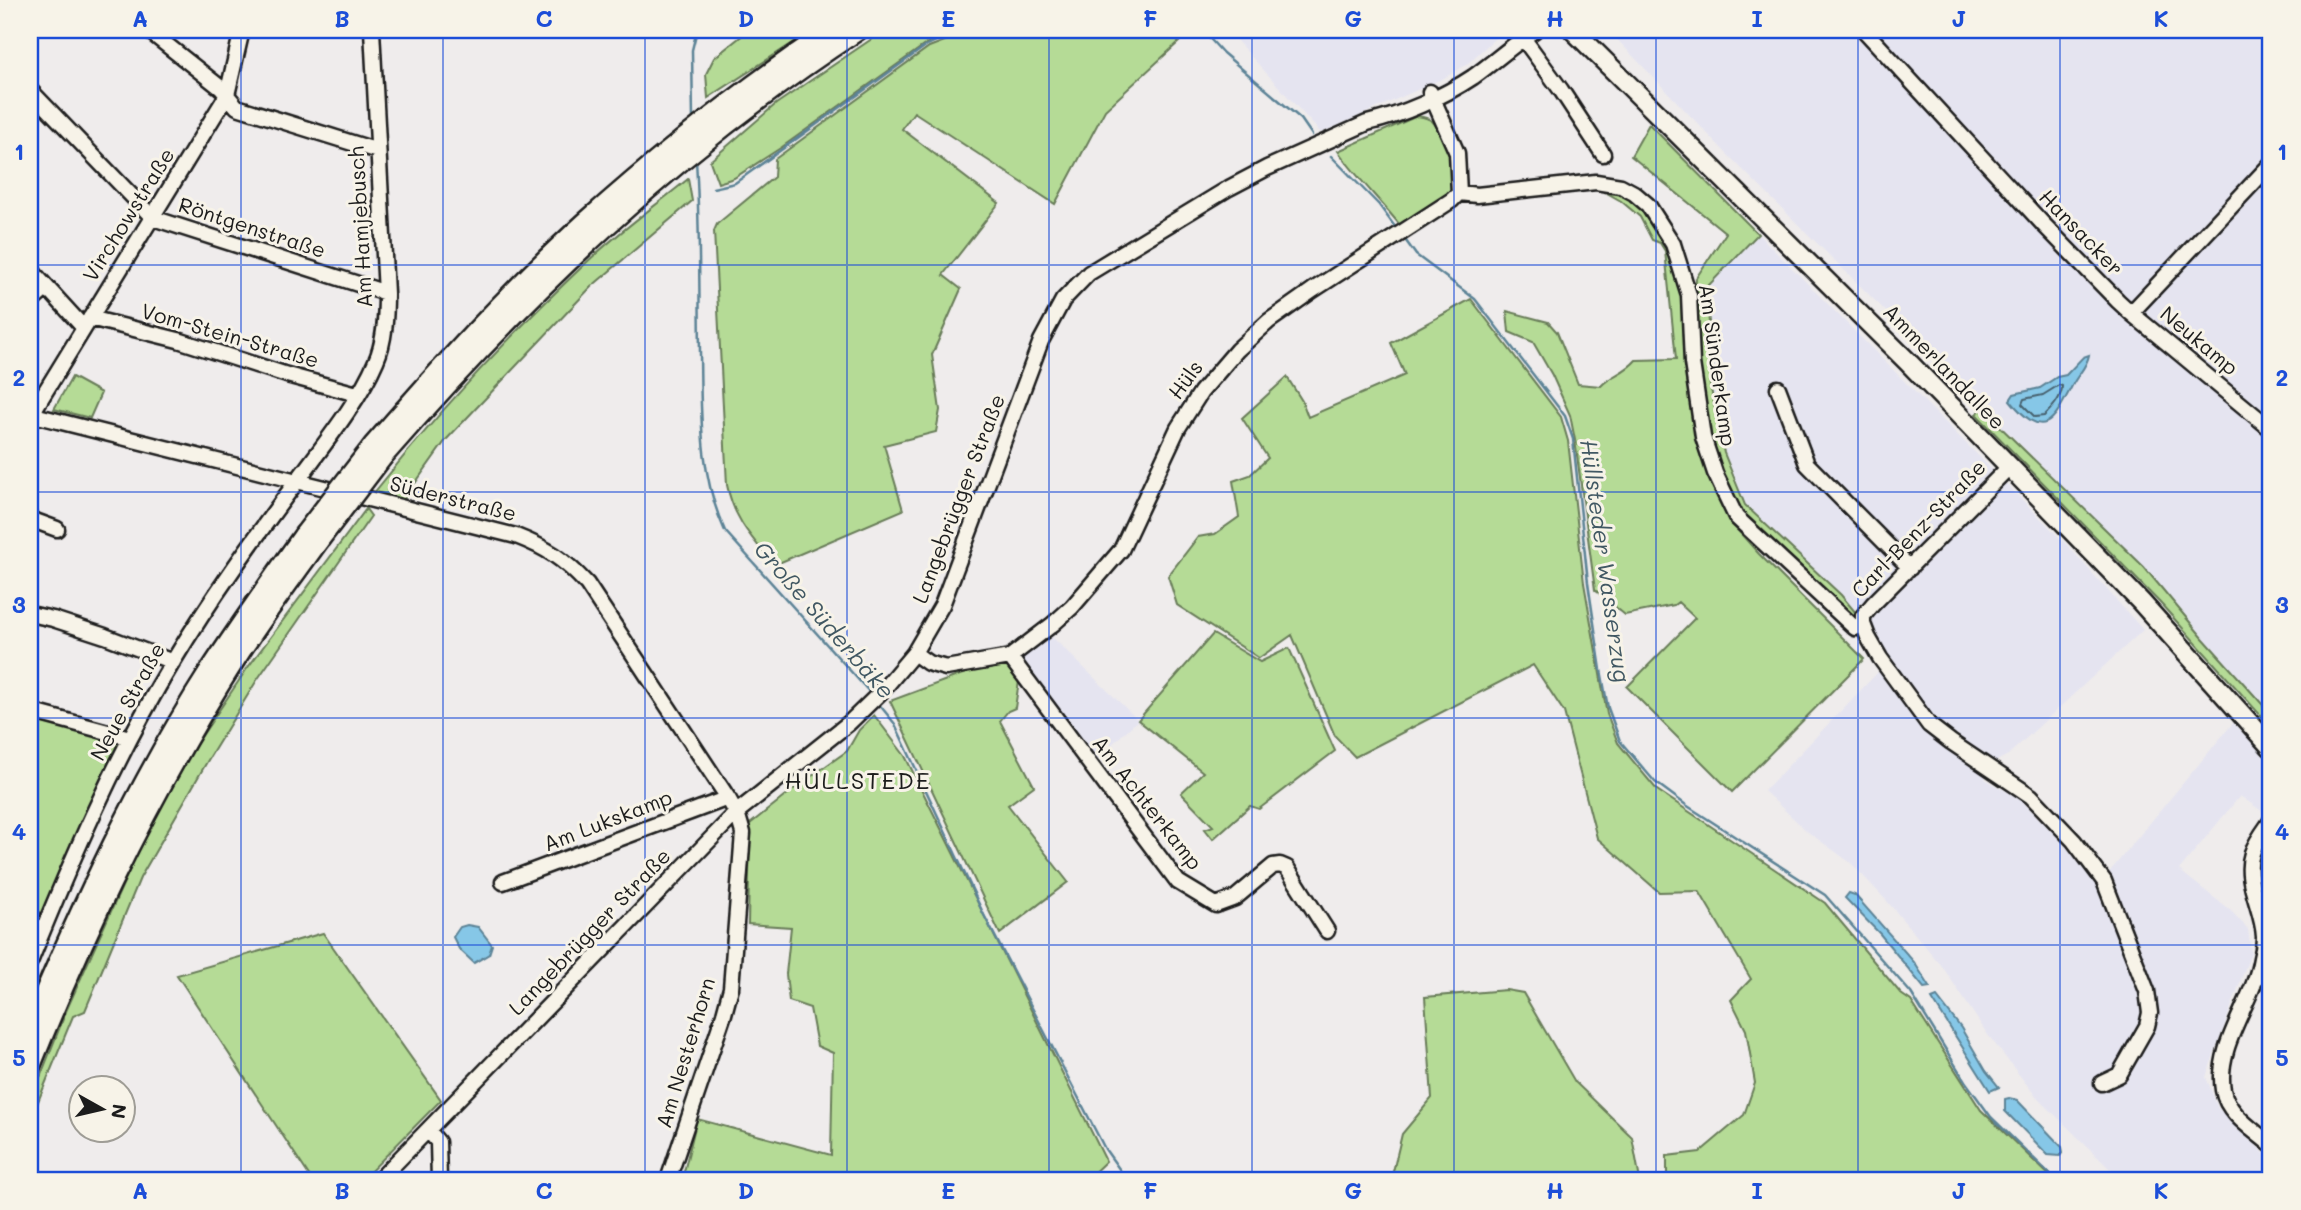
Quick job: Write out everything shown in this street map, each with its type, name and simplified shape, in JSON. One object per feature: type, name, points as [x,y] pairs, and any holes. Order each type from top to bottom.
[{"type":"highway","points":[[30,1028],[83,904],[156,762],[209,672],[378,451],[517,309],[668,162],[831,30]]},
{"type":"highway","points":[[726,115],[858,30]]},
{"type":"highway","points":[[30,1066],[115,871],[154,798],[237,657],[312,537]]},
{"type":"main road","name":"Ammerlandallee","points":[[1573,30],[1908,362],[2141,602],[2271,747]]},
{"type":"street","points":[[148,30],[221,88],[237,107],[378,151]]},
{"type":"street","name":"Virchowstraße","points":[[31,417],[227,95],[242,30]]},
{"type":"street","name":"Am Hamjebusch","points":[[296,481],[365,384],[377,359],[385,326],[386,293],[372,30]]},
{"type":"street","name":"Hansacker","points":[[1864,30],[2043,224],[2132,313]]},
{"type":"street","points":[[1529,34],[1561,90],[1603,154]]},
{"type":"street","name":"Langebrügger Straße","points":[[379,1180],[737,812],[866,707],[914,653],[936,617],[948,590],[1041,341],[1063,300],[1089,273],[1192,209],[1267,168],[1367,123],[1379,114],[1431,94],[1485,66],[1529,34]]},
{"type":"street","name":"Röntgenstraße","points":[[30,90],[153,218],[386,293]]},
{"type":"street","points":[[1431,94],[1457,153],[1459,193]]},
{"type":"street","points":[[2132,313],[2271,164]]},
{"type":"street","name":"Am Sünderkamp","points":[[1459,193],[1477,195],[1596,182],[1621,186],[1648,205],[1673,244],[1689,295],[1692,363],[1703,437],[1725,497],[1736,517],[1854,628],[1863,624]]},
{"type":"street","name":"Hüls","points":[[914,653],[936,667],[946,668],[1010,657],[1072,607],[1114,559],[1134,526],[1178,428],[1201,393],[1237,350],[1280,314],[1459,193]]},
{"type":"street","points":[[30,268],[47,288],[87,323]]},
{"type":"street","points":[[30,303],[47,288]]},
{"type":"street","name":"Neukamp","points":[[2132,313],[2271,429]]},
{"type":"street","name":"Vom-Stein-Straße","points":[[87,323],[178,340],[357,394]]},
{"type":"street","points":[[1778,387],[1807,464],[1910,568]]},
{"type":"street","name":"Süderstraße","points":[[31,417],[516,536],[546,547],[567,563],[587,584],[737,812]]},
{"type":"street","name":"Carl-Benz-Straße","points":[[2010,467],[1868,610],[1863,616],[1863,624],[1880,658],[1929,725],[2031,796],[2074,841],[2104,881],[2147,991],[2150,1013],[2147,1026],[2119,1075],[2102,1083]]},
{"type":"street","name":"Neue Straße","points":[[30,962],[92,813],[130,738],[173,662],[296,481]]},
{"type":"street","points":[[30,519],[57,529]]},
{"type":"street","points":[[30,614],[104,636],[173,662]]},
{"type":"street","name":"Am Achterkamp","points":[[1010,657],[1178,883],[1216,905],[1235,898],[1273,866],[1280,865],[1287,868],[1327,930]]},
{"type":"street","points":[[30,711],[130,738]]},
{"type":"street","name":"Am Lukskamp","points":[[503,882],[728,798]]},
{"type":"street","name":"Am Nesterhorn","points":[[668,1180],[731,988],[743,833],[737,812]]},
{"type":"street","points":[[2271,821],[2259,837],[2252,854],[2250,873],[2264,936],[2261,961],[2229,1046],[2222,1078],[2223,1092],[2228,1104],[2271,1145]]},
{"type":"street","points":[[428,1130],[438,1142],[439,1180]]},
{"type":"shaded area","points":[[1227,30],[1504,30],[1466,65],[1444,78],[1321,133]]},
{"type":"shaded area","points":[[1608,30],[2271,30],[2271,714],[2144,567],[1728,155]]},
{"type":"shaded area","points":[[1758,234],[2068,546],[2143,630],[2008,755],[1987,766],[1985,779],[2020,799],[2067,847],[2089,876],[2106,876],[2233,723],[2271,762],[2269,816],[2240,796],[2179,870],[2231,911],[2248,929],[2251,952],[2206,1077],[2218,1108],[2271,1160],[2271,1180],[2121,1180],[2035,1095],[1988,1035],[1942,966],[1886,900],[1851,863],[1808,832],[1764,791],[1881,669],[1868,627],[1841,595],[1745,505],[1724,454],[1710,384],[1713,369],[1706,288]]},
{"type":"shaded area","points":[[1051,636],[1138,720],[1094,761],[1020,658]]},
{"type":"green space","points":[[749,30],[813,30],[708,98],[706,74],[714,58]]},
{"type":"green space","points":[[885,30],[953,30],[930,41],[782,147],[734,178],[718,183],[710,161],[776,104]]},
{"type":"green space","points":[[973,30],[1005,30],[1008,33],[1014,30],[1192,30],[1105,110],[1055,204],[914,112],[902,129],[999,203],[943,275],[961,289],[932,355],[940,410],[936,432],[884,445],[903,510],[774,565],[739,519],[727,485],[714,231],[717,224],[774,177],[775,159],[929,47]]},
{"type":"green space","points":[[1417,116],[1427,118],[1437,127],[1449,156],[1453,177],[1446,198],[1429,213],[1403,229],[1338,151]]},
{"type":"green space","points":[[1649,124],[1758,234],[1706,288],[1713,369],[1710,384],[1724,453],[1745,505],[1841,595],[1856,613],[1850,619],[1740,515],[1711,453],[1697,366],[1696,278],[1726,233],[1631,156]]},
{"type":"green space","points":[[688,179],[692,201],[591,287],[446,440],[401,503],[373,494],[449,404],[529,319],[597,253]]},
{"type":"green space","points":[[1600,189],[1615,189],[1638,202],[1666,240],[1682,292],[1698,448],[1717,497],[1731,523],[1864,659],[1732,792],[1627,687],[1695,618],[1678,602],[1625,615],[1595,590],[1570,415],[1533,342],[1509,332],[1507,311],[1548,322],[1557,332],[1578,384],[1601,386],[1636,360],[1676,359],[1665,251],[1660,243],[1652,240],[1640,217],[1621,201]]},
{"type":"green space","points":[[1471,299],[1561,417],[1568,441],[1584,583],[1607,714],[1618,743],[1657,790],[1825,903],[1901,994],[1911,1001],[1981,1110],[2054,1180],[1667,1180],[1667,1156],[1700,1152],[1744,1115],[1755,1083],[1746,1030],[1731,1000],[1751,979],[1699,891],[1659,892],[1597,838],[1564,712],[1533,665],[1355,757],[1335,736],[1292,635],[1259,658],[1177,605],[1168,576],[1198,537],[1215,534],[1239,517],[1233,481],[1250,475],[1268,458],[1242,418],[1287,377],[1302,401],[1308,417],[1405,375],[1391,343]]},
{"type":"green space","points":[[72,377],[101,393],[90,418],[54,409]]},
{"type":"green space","points":[[1982,409],[2144,567],[2271,714],[2271,727],[2161,604],[1976,414]]},
{"type":"green space","points":[[366,509],[371,516],[257,680],[140,878],[85,1011],[73,1016],[30,1121],[30,1103],[67,1009],[165,791],[246,670]]},
{"type":"green space","points":[[1213,634],[1260,662],[1289,648],[1335,751],[1259,809],[1250,806],[1213,839],[1205,829],[1213,826],[1181,793],[1203,772],[1138,720]]},
{"type":"green space","points":[[1006,665],[1019,681],[1015,708],[1008,711],[1000,721],[1034,786],[1008,805],[1068,882],[1000,934],[890,701],[968,672]]},
{"type":"green space","points":[[874,715],[905,756],[1106,1161],[1086,1180],[682,1180],[697,1119],[831,1155],[833,1053],[817,1046],[810,1008],[789,1001],[786,974],[791,927],[748,924],[750,824],[847,751],[859,730]]},
{"type":"green space","points":[[36,718],[126,741],[30,948],[30,737]]},
{"type":"green space","points":[[323,933],[441,1100],[362,1180],[312,1180],[177,975]]},
{"type":"green space","points":[[1506,990],[1523,993],[1575,1082],[1632,1137],[1640,1180],[1391,1180],[1402,1134],[1432,1098],[1425,997]]},
{"type":"water","points":[[2089,355],[2060,409],[2047,422],[2040,424],[2031,421],[2010,400],[2014,394],[2040,388],[2057,377],[2066,375],[2083,357]]},
{"type":"water","points":[[1849,893],[1855,895],[1914,962],[1930,987],[1924,988],[1880,934],[1845,898]]},
{"type":"water","points":[[460,927],[478,927],[492,945],[489,954],[474,963],[459,949],[453,937]]},
{"type":"water","points":[[1937,997],[1961,1028],[1986,1071],[1999,1087],[1990,1091],[1932,999]]},
{"type":"water","points":[[2005,1099],[2017,1100],[2062,1147],[2060,1156],[2048,1155],[2005,1111]]},
{"type":"waterway","name":"Große Süderbäke","points":[[693,121],[692,50],[697,30]]},
{"type":"waterway","name":"Hüllsteder Wasserzug","points":[[713,188],[735,183],[927,45],[959,30]]},
{"type":"waterway","name":"Hüllsteder Wasserzug","points":[[1202,30],[1223,53],[1301,119],[1312,135]]},
{"type":"waterway","name":"Hüllsteder Wasserzug","points":[[1331,156],[1379,205],[1398,231]]},
{"type":"waterway","name":"Große Süderbäke","points":[[696,160],[701,421],[706,466],[717,510],[725,531],[872,695]]},
{"type":"waterway","name":"Hüllsteder Wasserzug","points":[[1406,241],[1416,255],[1475,299],[1565,416],[1573,439],[1588,583],[1601,670],[1608,708],[1620,741],[1655,782],[1825,895],[1911,993],[1965,1081],[1991,1117],[2056,1180]]},
{"type":"waterway","name":"Große Süderbäke","points":[[878,703],[895,724],[984,915],[1105,1149],[1127,1180]]},
{"type":"district","name":"HÜLLSTEDE","points":[[858,781]]}]
